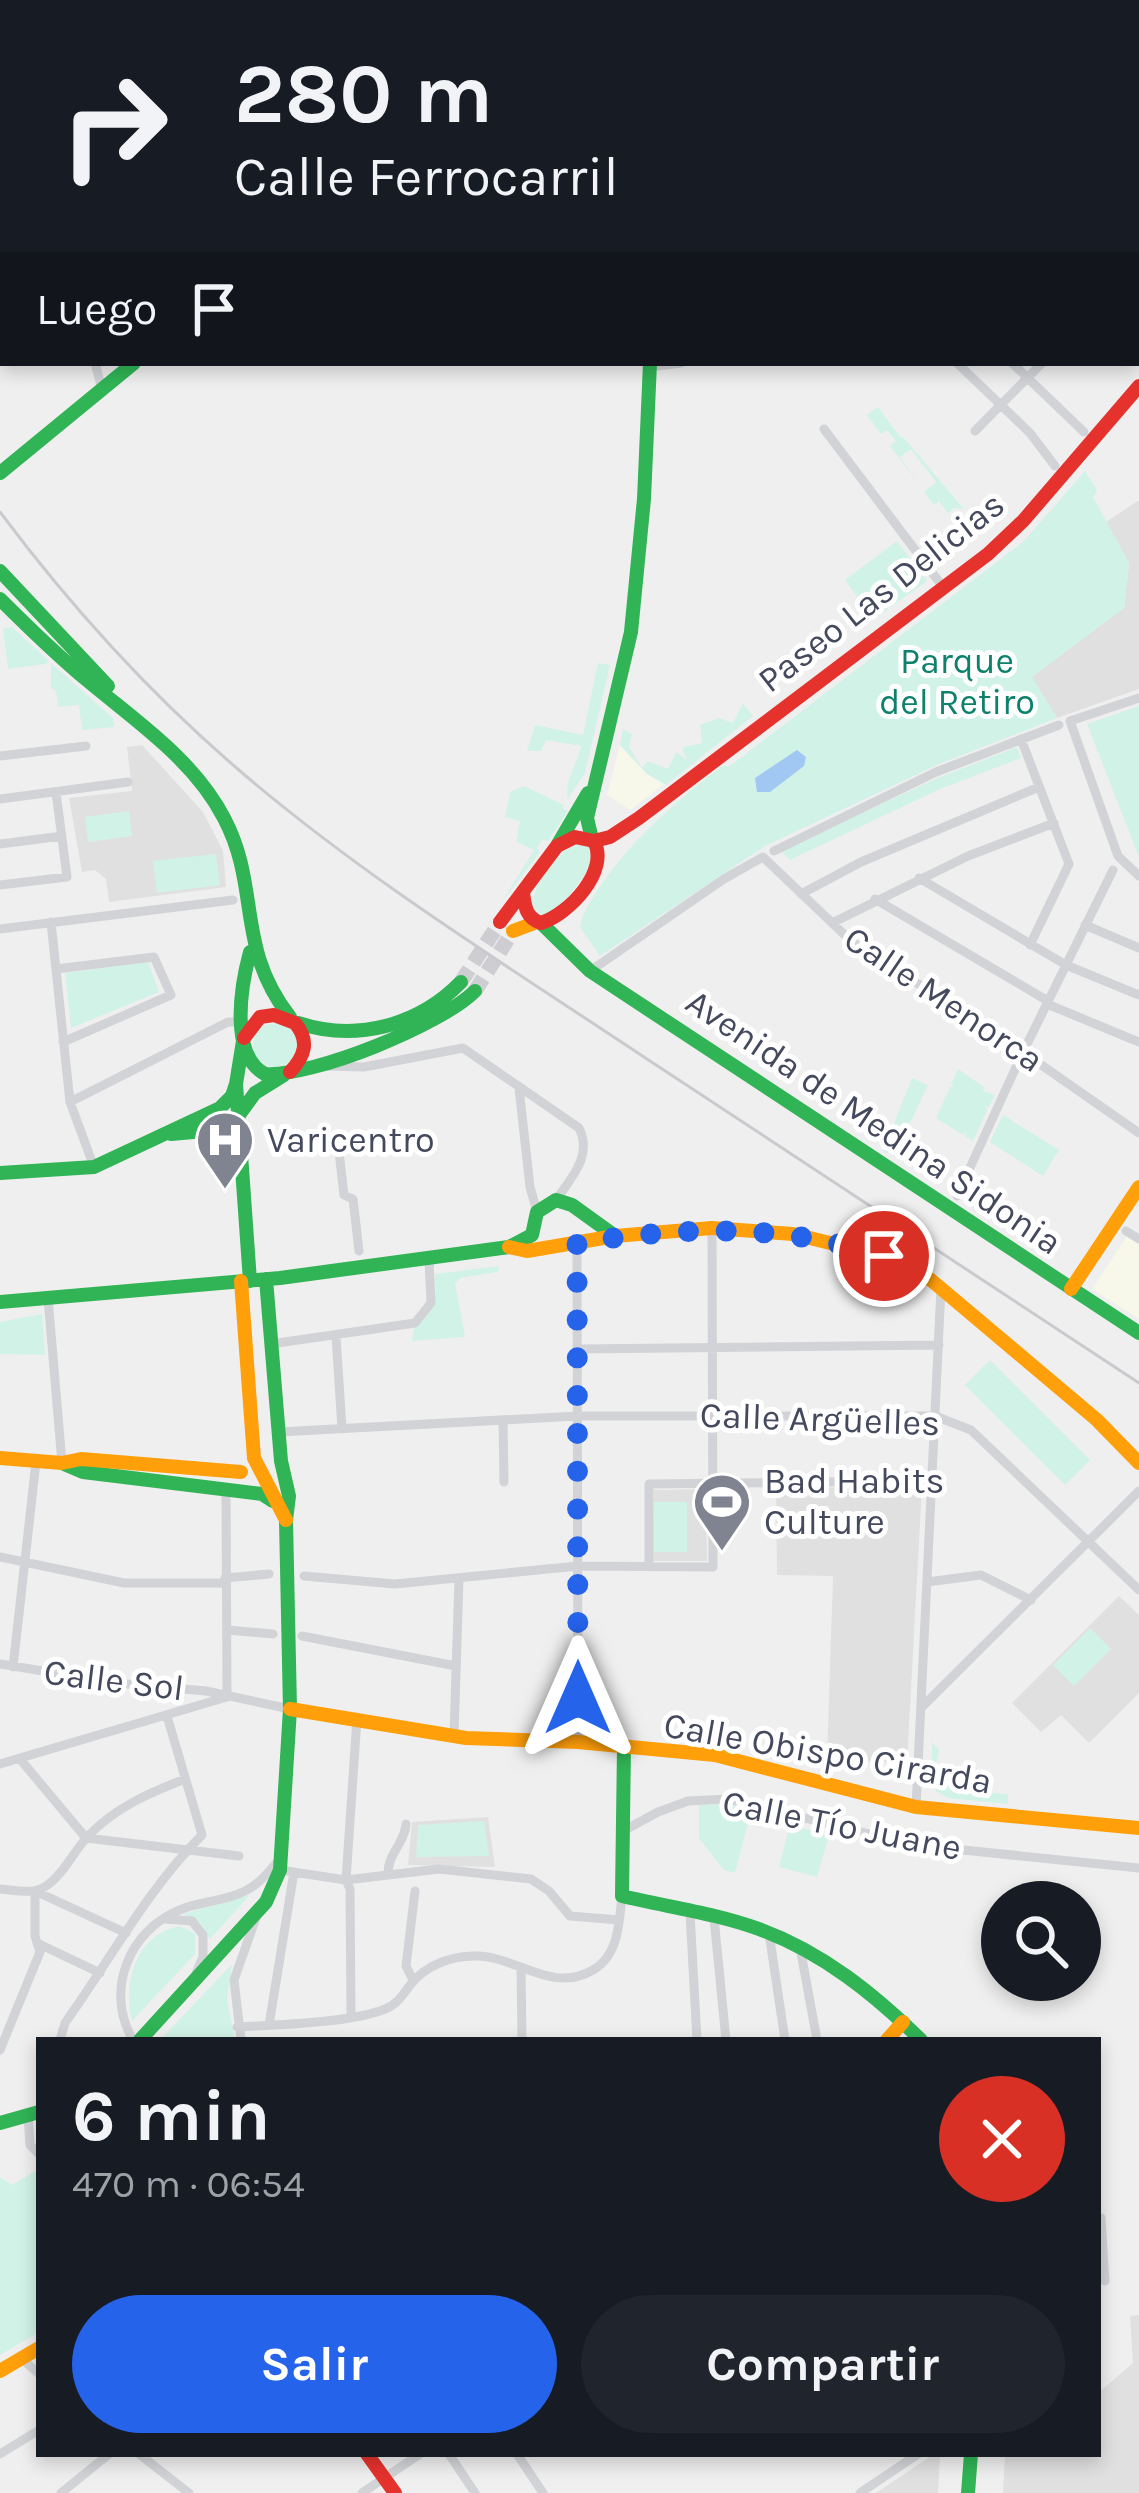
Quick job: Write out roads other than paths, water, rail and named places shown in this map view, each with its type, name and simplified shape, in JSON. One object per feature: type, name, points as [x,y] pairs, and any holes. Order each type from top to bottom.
[{"type":"street","points":[[96,366],[102,389]]},
{"type":"street","points":[[0,473],[130,366]]},
{"type":"street","points":[[598,866],[599,852],[587,818],[631,632],[650,366]]},
{"type":"street","points":[[960,366],[1055,466]]},
{"type":"street","points":[[1015,366],[1084,432]]},
{"type":"street","points":[[975,431],[1039,366]]},
{"type":"street","name":"Paseo Las Delicias","points":[[557,846],[575,837],[610,838],[1008,537],[1139,387]]},
{"type":"street","points":[[824,429],[944,587]]},
{"type":"street","points":[[0,571],[189,769],[225,819],[244,868],[251,949],[258,972],[307,1042],[301,1063],[249,1098],[238,1124]]},
{"type":"street","points":[[0,599],[151,732]]},
{"type":"street","points":[[0,611],[21,620]]},
{"type":"street","points":[[774,851],[936,772],[1139,698]]},
{"type":"street","points":[[1064,723],[1118,856],[1139,876]]},
{"type":"street","points":[[1021,739],[1069,864],[1030,945]]},
{"type":"street","points":[[0,756],[86,746]]},
{"type":"street","points":[[568,906],[555,920],[507,927],[600,768]]},
{"type":"street","points":[[0,799],[128,782]]},
{"type":"street","points":[[802,894],[879,853],[1039,787]]},
{"type":"street","points":[[0,885],[67,877],[56,792]]},
{"type":"street","name":"Paseo Las Delicias","points":[[568,906],[639,818]]},
{"type":"street","points":[[832,922],[919,878],[1054,823]]},
{"type":"street","points":[[0,844],[62,836]]},
{"type":"street","name":"Calle Menorca","points":[[590,970],[758,858],[767,860],[832,922],[898,973],[948,1000],[1139,1133]]},
{"type":"street","points":[[1028,1042],[1114,870]]},
{"type":"street","points":[[919,878],[1066,965],[1139,995]]},
{"type":"street","points":[[523,893],[525,911],[539,922]]},
{"type":"street","points":[[875,899],[1047,1002],[1139,1042]]},
{"type":"street","points":[[0,928],[232,900]]},
{"type":"street","points":[[568,906],[566,932],[578,958]]},
{"type":"street","points":[[51,922],[70,1102],[94,1167]]},
{"type":"street","name":"Avenida de Medina Sidonia","points":[[539,922],[590,970],[1139,1334]]},
{"type":"street","points":[[1085,926],[1139,948]]},
{"type":"street","points":[[251,949],[236,1084],[252,1280],[250,1465],[260,1489],[283,1515]]},
{"type":"street","points":[[56,969],[154,957],[171,995],[63,1042]]},
{"type":"street","points":[[70,1102],[232,1021],[240,1026],[246,1057],[254,1068],[273,1076],[320,1065],[457,1009],[468,986],[373,1029],[331,1032],[280,1013],[260,1017],[243,1041]]},
{"type":"street","points":[[0,1302],[252,1280],[508,1247],[528,1240],[536,1219],[556,1200],[582,1161],[584,1137],[579,1128],[464,1048],[364,1067],[320,1065]]},
{"type":"street","points":[[957,1196],[1017,1065]]},
{"type":"street","points":[[0,1173],[94,1167],[225,1105],[236,1084]]},
{"type":"street","points":[[519,1088],[530,1187],[545,1240],[569,1245],[586,1233],[587,1219]]},
{"type":"street","points":[[160,1135],[238,1124]]},
{"type":"street","points":[[339,1152],[344,1195],[353,1199],[366,1194]]},
{"type":"street","points":[[1071,1289],[1139,1187]]},
{"type":"street","points":[[353,1199],[359,1251]]},
{"type":"street","points":[[556,1200],[575,1205],[587,1219],[615,1236]]},
{"type":"street","points":[[508,1247],[527,1251],[615,1236],[712,1228],[793,1234],[860,1248],[907,1267],[941,1288],[1097,1420],[1139,1462]]},
{"type":"street","points":[[304,1576],[395,1584],[578,1566],[713,1568],[712,1228]]},
{"type":"street","points":[[1126,1231],[1139,1239]]},
{"type":"street","points":[[569,1245],[578,1349],[578,1742]]},
{"type":"street","points":[[271,1345],[415,1323],[431,1303],[429,1259]]},
{"type":"street","points":[[252,1280],[271,1345],[281,1461],[289,1496],[283,1515],[290,1709],[285,1867],[269,2025]]},
{"type":"street","points":[[916,1807],[941,1288]]},
{"type":"street","points":[[48,1298],[62,1463]]},
{"type":"street","points":[[336,1336],[342,1429]]},
{"type":"street","points":[[578,1349],[939,1345]]},
{"type":"street","name":"Calle Argüelles","points":[[278,1432],[578,1416],[935,1416],[971,1430],[1139,1590]]},
{"type":"street","points":[[503,1421],[504,1482]]},
{"type":"street","points":[[0,1458],[62,1463],[80,1459],[222,1472],[250,1465],[274,1469],[281,1461]]},
{"type":"street","points":[[260,1489],[281,1461]]},
{"type":"street","points":[[13,1666],[36,1462]]},
{"type":"street","points":[[62,1463],[82,1472],[223,1490],[260,1489]]},
{"type":"street","points":[[223,1490],[250,1465]]},
{"type":"street","points":[[0,1764],[227,1697],[222,1472]]},
{"type":"street","points":[[649,1568],[649,1484],[931,1480]]},
{"type":"street","points":[[921,1708],[1139,1491]]},
{"type":"street","points":[[0,1557],[124,1583],[269,1574]]},
{"type":"street","points":[[926,1582],[981,1574],[1031,1600]]},
{"type":"street","points":[[454,1735],[459,1579]]},
{"type":"street","points":[[227,1630],[273,1634]]},
{"type":"street","points":[[302,1636],[456,1666]]},
{"type":"street","name":"Calle Sol","points":[[0,1664],[116,1683],[200,1690],[290,1709]]},
{"type":"street","points":[[200,1690],[200,1707]]},
{"type":"street","name":"Calle Obispo Cirarda","points":[[290,1709],[454,1735],[715,1755],[916,1807],[1139,1828]]},
{"type":"street","points":[[61,2037],[65,2023],[127,1933],[202,1835],[167,1716]]},
{"type":"street","points":[[351,2015],[350,1889],[346,1880],[357,1718]]},
{"type":"street","points":[[237,2027],[384,2010],[439,1962],[479,1955],[550,1978],[575,1979],[598,1967],[615,1946],[622,1896],[624,1747]]},
{"type":"street","points":[[20,1759],[86,1838],[239,1856]]},
{"type":"street","points":[[35,1891],[48,1885],[86,1838],[130,1802],[185,1779]]},
{"type":"street","name":"Calle Tío Juane","points":[[623,1831],[688,1802],[728,1799],[914,1845],[1139,1868]]},
{"type":"street","points":[[388,1874],[390,1857],[406,1824]]},
{"type":"street","points":[[141,2037],[258,1912],[285,1867]]},
{"type":"street","points":[[138,2037],[121,2012],[120,1983],[139,1942],[160,1920],[178,1910],[251,1888],[285,1867],[346,1880],[439,1870],[531,1879],[549,1891],[570,1916],[619,1920]]},
{"type":"street","points":[[0,1889],[35,1891],[127,1933]]},
{"type":"street","points":[[0,2050],[2,2031],[40,1952],[35,1891]]},
{"type":"street","points":[[413,1980],[406,1966],[415,1892]]},
{"type":"street","points":[[622,1896],[769,1933],[800,1947],[918,2037]]},
{"type":"street","points":[[240,2037],[234,1980],[258,1912]]},
{"type":"street","points":[[690,1913],[697,2037]]},
{"type":"street","points":[[714,1918],[726,2037]]},
{"type":"street","points":[[160,1920],[191,1922],[203,1935],[203,1957],[191,1984]]},
{"type":"street","points":[[769,1933],[785,2037]]},
{"type":"street","points":[[37,1943],[100,1973]]},
{"type":"street","points":[[800,1947],[818,2037]]},
{"type":"street","points":[[521,1968],[522,2037]]},
{"type":"street","points":[[889,2037],[903,2022]]},
{"type":"street","points":[[1,2120],[34,2114],[30,2145],[36,2151]]},
{"type":"street","points":[[1101,2218],[1105,2282]]},
{"type":"street","points":[[0,2371],[36,2350]]},
{"type":"street","points":[[21,2359],[36,2372]]},
{"type":"street","points":[[0,2454],[36,2433]]},
{"type":"street","points":[[61,2493],[105,2457]]},
{"type":"street","points":[[143,2457],[189,2493]]},
{"type":"street","points":[[369,2457],[395,2493]]},
{"type":"street","points":[[362,2493],[415,2457]]},
{"type":"street","points":[[451,2457],[475,2493]]},
{"type":"street","points":[[519,2457],[543,2493]]},
{"type":"street","points":[[860,2493],[914,2457]]},
{"type":"street","points":[[968,2459],[968,2493]]},
{"type":"water","points":[[797,750],[806,757],[804,766],[770,792],[757,792],[755,778]]},
{"type":"tunnel","points":[[461,982],[500,922]]},
{"type":"tunnel","points":[[475,991],[513,931]]},
{"type":"railway","points":[[0,512],[143,680],[240,771],[337,849],[491,956],[1139,1383]]},
{"type":"place","name":"Varicentro","points":[[225,1191]]},
{"type":"place","name":"Bad Habits Culture","points":[[722,1553]]},
{"type":"park label","name":"Parque del Retiro","points":[[957,682]]}]
